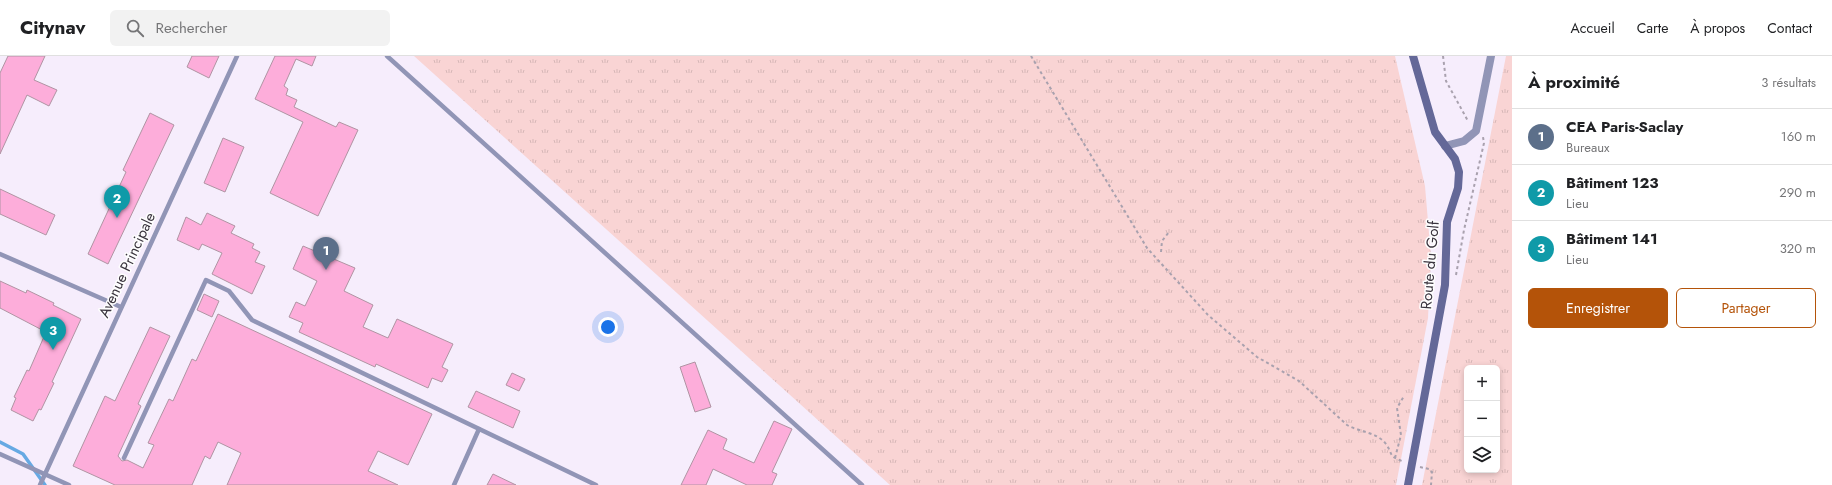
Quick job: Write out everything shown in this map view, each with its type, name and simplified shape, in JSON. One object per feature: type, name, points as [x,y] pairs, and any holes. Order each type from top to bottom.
[{"type":"street","name":"Route du Golf","points":[[1408,485],[1445,285],[1447,222],[1458,188],[1459,172],[1455,160],[1435,132],[1413,56]]},
{"type":"street","points":[[1444,146],[1464,142],[1476,131],[1491,56]]},
{"type":"lane","name":"Avenue Principale","points":[[40,485],[237,56]]},
{"type":"lane","points":[[387,56],[862,485]]},
{"type":"lane","points":[[0,254],[121,308]]},
{"type":"lane","points":[[124,458],[206,280],[229,291],[252,320],[596,485]]},
{"type":"lane","points":[[454,485],[478,429]]},
{"type":"lane","points":[[0,454],[69,485]]},
{"type":"path","points":[[1031,56],[1152,254],[1208,315],[1257,357],[1299,381],[1347,425],[1356,430],[1373,434],[1386,445],[1387,450],[1394,458],[1429,469],[1432,472],[1431,485]]},
{"type":"path","points":[[1443,56],[1446,81],[1471,126],[1476,131]]},
{"type":"path","points":[[1161,252],[1162,241],[1169,232]]},
{"type":"path","points":[[1394,458],[1401,435],[1397,408],[1404,396]]},
{"type":"green space","points":[[414,56],[1395,56],[1425,186],[1431,257],[1428,318],[1396,485],[890,485]]},
{"type":"green space","points":[[1506,56],[1512,56],[1512,485],[1422,485]]},
{"type":"building","points":[[8,56],[45,56],[34,80],[57,90],[49,106],[27,95],[0,154],[0,73]]},
{"type":"building","points":[[192,56],[219,56],[209,78],[187,67]]},
{"type":"building","points":[[275,56],[316,56],[312,66],[296,59],[284,86],[288,89],[286,95],[297,100],[294,107],[336,127],[339,122],[358,130],[318,216],[270,193],[303,122],[255,99]]},
{"type":"building","points":[[150,113],[174,125],[108,264],[88,254],[126,172],[123,170]]},
{"type":"building","points":[[223,138],[244,147],[225,192],[204,183]]},
{"type":"building","points":[[0,189],[55,215],[46,235],[0,214]]},
{"type":"building","points":[[207,213],[235,226],[231,233],[254,244],[252,248],[260,252],[255,262],[265,266],[252,294],[212,274],[222,253],[202,244],[199,250],[177,240],[186,217],[201,225]]},
{"type":"building","points":[[303,246],[355,268],[344,291],[373,305],[363,327],[388,338],[397,319],[453,344],[442,367],[448,370],[442,382],[432,378],[428,388],[376,364],[375,367],[299,332],[303,323],[289,317],[296,302],[305,306],[317,281],[293,269]]},
{"type":"building","points":[[0,281],[26,293],[27,290],[54,303],[53,305],[81,319],[52,382],[54,383],[41,410],[39,409],[33,421],[11,410],[16,398],[14,397],[27,370],[29,371],[46,332],[0,308]]},
{"type":"building","points":[[204,294],[219,301],[212,317],[197,310]]},
{"type":"building","points":[[218,314],[432,414],[408,465],[378,451],[368,471],[398,485],[227,485],[241,453],[218,442],[210,459],[205,456],[192,485],[115,485],[73,466],[105,396],[115,401],[150,327],[170,336],[138,404],[141,406],[118,456],[122,461],[127,460],[143,468],[154,445],[148,443],[169,399],[173,401],[192,359],[196,361]]},
{"type":"building","points":[[695,362],[711,407],[695,412],[680,367]]},
{"type":"building","points":[[512,373],[525,379],[519,391],[506,385]]},
{"type":"building","points":[[476,391],[520,411],[513,428],[468,407]]},
{"type":"building","points":[[774,421],[792,429],[772,472],[777,474],[772,485],[747,485],[713,469],[706,485],[681,485],[708,430],[727,439],[723,449],[754,463]]},
{"type":"building","points":[[493,474],[516,485],[487,485]]},
{"type":"waterway","points":[[0,442],[23,454],[45,485]]},
{"type":"place","name":"Bâtiment 123","points":[[117,218]]},
{"type":"place","name":"CEA Paris-Saclay","points":[[326,270]]},
{"type":"place","name":"Bâtiment 141","points":[[53,350]]}]
